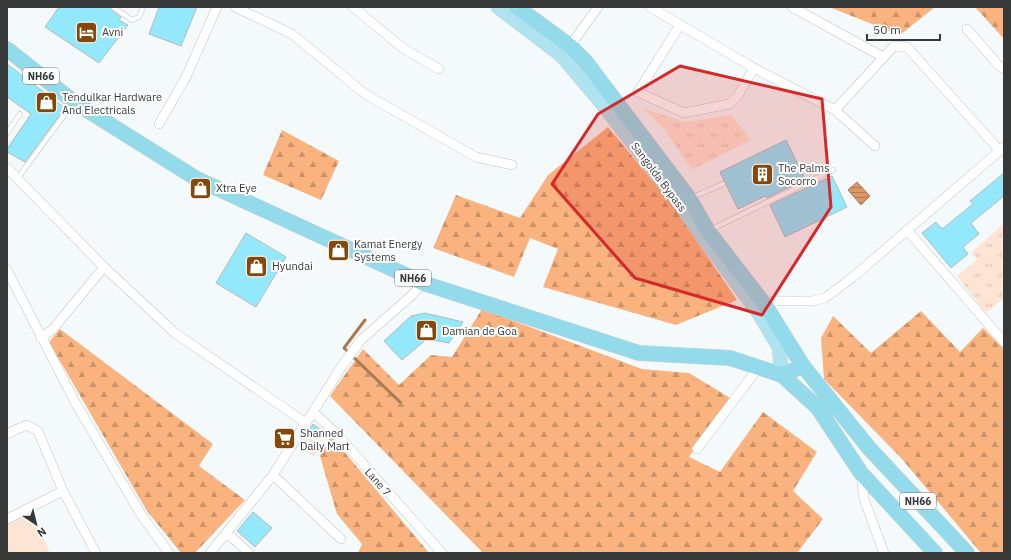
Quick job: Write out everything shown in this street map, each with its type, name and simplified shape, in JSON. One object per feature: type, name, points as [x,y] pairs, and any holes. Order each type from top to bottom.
[{"type":"highway","name":"Sangolda Bypass","points":[[517,7],[570,46],[586,62],[689,198],[708,231],[765,305],[803,366]]},
{"type":"highway","name":"NH66","points":[[7,49],[74,102],[197,179],[423,282],[639,353],[730,358],[782,374]]},
{"type":"highway","points":[[803,366],[782,374],[818,408],[861,473],[935,553]]},
{"type":"highway","name":"NH66","points":[[803,366],[869,448],[967,553]]},
{"type":"main road","name":"Sangolda Bypass","points":[[498,7],[561,55],[600,101],[678,200],[758,312],[779,347],[782,374]]},
{"type":"street","points":[[159,124],[186,77],[217,7]]},
{"type":"street","points":[[236,7],[292,34],[365,94],[476,157],[512,165]]},
{"type":"street","points":[[352,7],[404,49],[439,69]]},
{"type":"street","points":[[570,46],[598,7]]},
{"type":"street","points":[[650,7],[754,68],[835,110],[875,146]]},
{"type":"street","points":[[792,7],[883,58]]},
{"type":"street","points":[[680,25],[638,92],[684,113],[729,104],[737,97],[754,68]]},
{"type":"street","points":[[967,29],[999,66],[1004,69]]},
{"type":"street","points":[[765,305],[774,301],[812,301],[825,298],[853,277],[1002,149],[907,47],[894,46],[835,110]]},
{"type":"street","points":[[7,168],[16,179],[104,267],[175,333],[306,423]]},
{"type":"street","points":[[907,230],[1004,342]]},
{"type":"street","points":[[41,338],[53,328],[104,267]]},
{"type":"street","points":[[7,270],[75,402],[140,513],[169,553]]},
{"type":"street","points":[[210,553],[273,475],[342,366],[361,340],[412,295],[423,282]]},
{"type":"street","points":[[697,449],[759,368]]},
{"type":"street","name":"Lane 7","points":[[313,412],[335,432],[442,553]]},
{"type":"street","points":[[7,434],[26,425],[38,431],[63,491],[96,553]]},
{"type":"street","points":[[861,473],[864,499],[884,553]]},
{"type":"street","points":[[273,475],[340,539]]},
{"type":"street","points":[[7,519],[63,491]]},
{"type":"street","points":[[227,533],[250,553]]},
{"type":"lane","points":[[113,7],[132,20],[139,17],[143,7]]},
{"type":"lane","points":[[16,179],[74,102]]},
{"type":"lane","points":[[7,133],[20,114]]},
{"type":"lane","points":[[708,231],[833,170]]},
{"type":"lane","points":[[689,198],[723,184]]},
{"type":"highlighted area","points":[[680,66],[822,99],[831,207],[762,315],[635,278],[552,184],[598,114]]},
{"type":"green space","points":[[829,7],[935,7],[900,35]]},
{"type":"green space","points":[[975,7],[1004,7],[1004,39]]},
{"type":"green space","points":[[644,109],[685,122],[731,115],[751,140],[692,170],[665,130]]},
{"type":"green space","points":[[608,127],[671,203],[737,300],[676,325],[543,287],[558,249],[530,238],[514,277],[433,248],[456,195],[520,218],[548,175]]},
{"type":"green space","points":[[282,130],[339,161],[321,200],[263,175]]},
{"type":"green space","points":[[1004,223],[1004,298],[986,313],[957,276],[977,259],[972,252]]},
{"type":"green space","points":[[482,309],[642,369],[689,373],[730,398],[689,457],[720,472],[763,412],[817,452],[793,491],[823,519],[797,553],[483,553],[330,396],[363,349],[399,385],[431,355],[452,357]]},
{"type":"green space","points":[[921,311],[960,352],[983,328],[1004,349],[1004,553],[981,553],[902,459],[824,379],[821,338],[833,316],[871,353]]},
{"type":"green space","points":[[60,329],[213,444],[199,466],[245,500],[195,553],[181,553],[147,511],[49,342]]},
{"type":"green space","points":[[306,435],[321,450],[314,456],[299,448]]},
{"type":"green space","points":[[331,436],[429,553],[358,553],[362,544],[337,514],[320,456]]},
{"type":"green space","points":[[32,512],[50,553],[7,553],[7,524]]},
{"type":"shaded area","points":[[857,182],[870,196],[861,205],[848,190]]},
{"type":"building","points":[[59,7],[109,7],[121,17],[119,20],[128,25],[99,63],[45,27]]},
{"type":"building","points":[[159,7],[197,7],[181,46],[149,34]]},
{"type":"building","points":[[7,64],[65,108],[25,162],[7,152],[7,149],[31,114],[7,97]]},
{"type":"building","name":"The Palms Socorro","points":[[786,140],[805,179],[767,198],[765,196],[738,209],[720,172]]},
{"type":"building","points":[[1004,173],[1004,196],[971,223],[979,234],[963,247],[968,254],[951,268],[922,233],[936,222],[942,229],[973,204],[970,201]]},
{"type":"building","points":[[832,176],[847,207],[785,237],[770,205]]},
{"type":"building","points":[[246,233],[286,257],[256,307],[216,283]]},
{"type":"building","name":"Damian de Goa","points":[[425,313],[463,322],[449,343],[427,339],[402,360],[384,341],[411,316]]},
{"type":"building","points":[[313,424],[321,430],[316,437],[308,432]]},
{"type":"building","points":[[253,512],[272,528],[255,547],[237,531]]},
{"type":"waterway","points":[[365,320],[344,348],[400,402]]},
{"type":"place","name":"Avni","points":[[87,32]]},
{"type":"place","name":"Tendulkar Hardware And Electricals","points":[[46,103]]},
{"type":"place","name":"The Palms Socorro","points":[[762,174]]},
{"type":"place","name":"Xtra Eye","points":[[201,188]]},
{"type":"place","name":"Kamat Energy Systems","points":[[338,250]]},
{"type":"place","name":"Hyundai","points":[[256,266]]},
{"type":"place","name":"Damian de Goa","points":[[427,331]]},
{"type":"place","name":"Shanned Daily Mart","points":[[284,439]]}]
